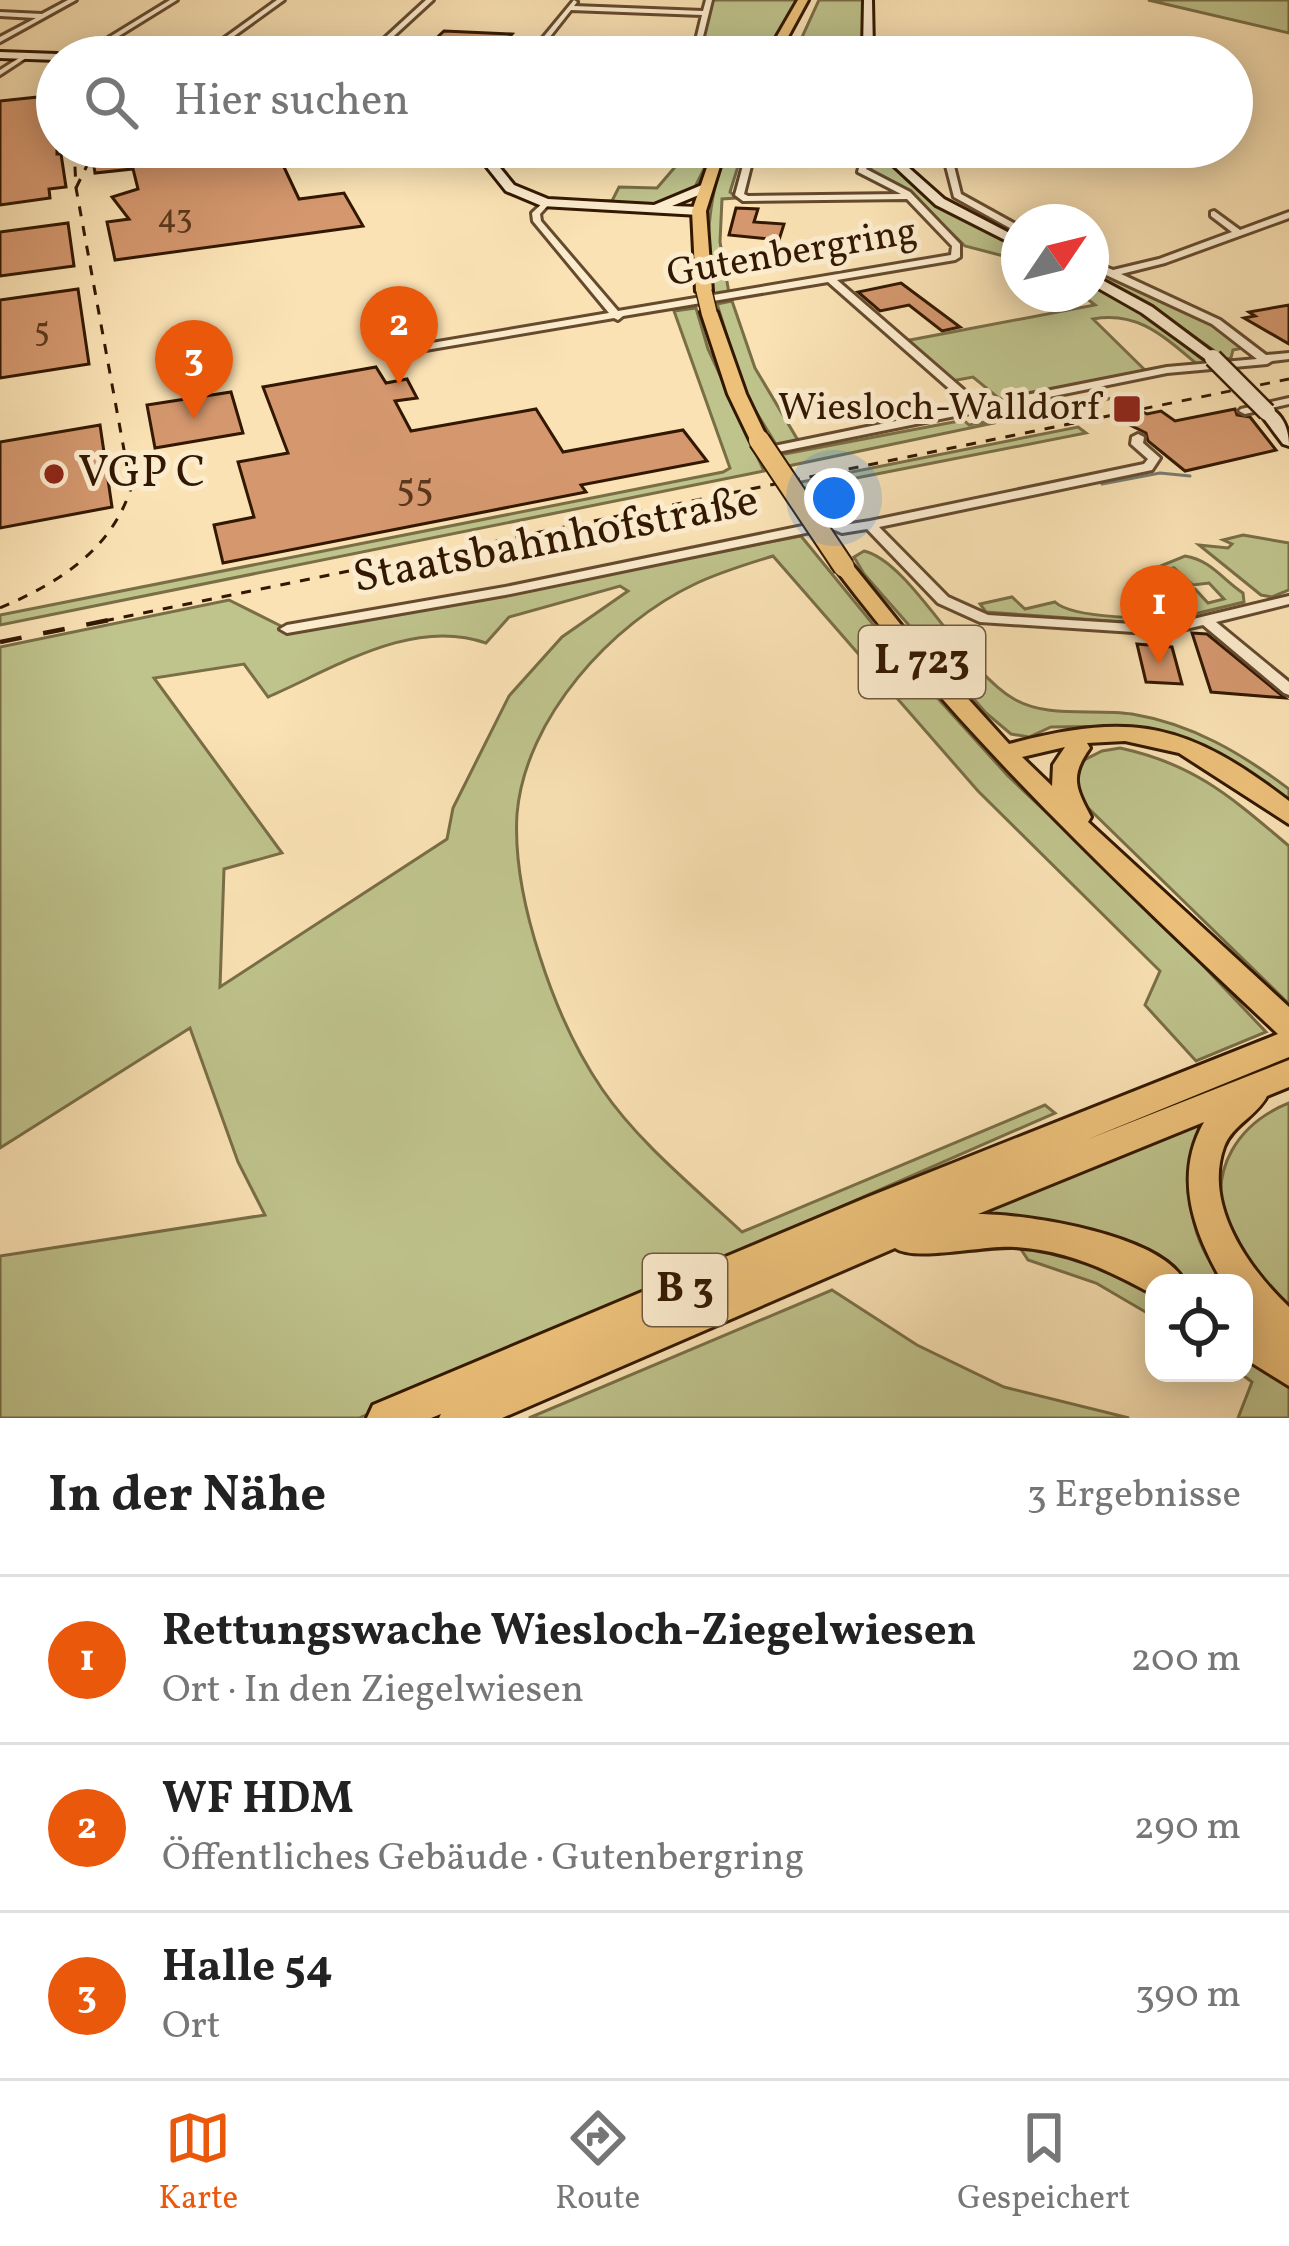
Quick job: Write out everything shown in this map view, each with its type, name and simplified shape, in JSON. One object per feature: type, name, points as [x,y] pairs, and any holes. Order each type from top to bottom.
[{"type":"main road","points":[[788,36],[802,0]]},
{"type":"main road","points":[[797,36],[814,0]]},
{"type":"main road","name":"L 723","points":[[711,168],[702,189],[699,220],[709,312],[737,394],[844,567],[1013,761],[1289,1026]]},
{"type":"main road","points":[[1013,761],[1094,730],[1153,736],[1213,759],[1289,815]]},
{"type":"main road","points":[[1013,761],[1078,748],[1133,744],[1176,756],[1217,777],[1289,832]]},
{"type":"main road","points":[[1078,748],[1062,768],[1062,784],[1088,835]]},
{"type":"main road","name":"B 3","points":[[386,1418],[880,1208],[1289,1043]]},
{"type":"main road","points":[[1280,1076],[1226,1117],[1208,1146],[1205,1180],[1211,1217],[1232,1268],[1289,1332]]},
{"type":"main road","name":"B 3","points":[[458,1418],[852,1249],[1280,1076]]},
{"type":"main road","points":[[852,1249],[967,1227],[1018,1228],[1099,1248],[1150,1274]]},
{"type":"main road","points":[[1253,1342],[1289,1367]]},
{"type":"street","points":[[0,40],[73,0]]},
{"type":"street","points":[[115,36],[174,0]]},
{"type":"street","points":[[230,36],[281,0]]},
{"type":"street","points":[[390,36],[430,0]]},
{"type":"street","points":[[547,36],[576,0]]},
{"type":"street","points":[[699,36],[710,0]]},
{"type":"street","points":[[868,0],[869,36]]},
{"type":"street","points":[[570,8],[703,14]]},
{"type":"street","points":[[0,14],[44,16]]},
{"type":"street","points":[[0,55],[36,57]]},
{"type":"street","points":[[0,73],[26,56]]},
{"type":"street","name":"Gutenbergring","points":[[494,168],[510,188],[546,202],[655,211]]},
{"type":"street","points":[[747,168],[739,195],[746,199],[909,197]]},
{"type":"street","name":"Gutenbergring","points":[[396,352],[944,262],[958,255],[957,246],[909,197],[864,172],[865,168]]},
{"type":"street","points":[[907,168],[923,188],[1001,233]]},
{"type":"street","points":[[952,168],[957,195],[1001,220]]},
{"type":"street","points":[[655,211],[702,189]]},
{"type":"street","name":"Gutenbergring","points":[[546,202],[536,212],[537,221],[618,317]]},
{"type":"street","points":[[655,211],[699,220]]},
{"type":"street","points":[[1214,214],[1239,232]]},
{"type":"street","points":[[1112,273],[1162,261],[1289,215]]},
{"type":"street","points":[[1109,272],[1216,322],[1244,340],[1248,356]]},
{"type":"street","points":[[832,281],[979,409]]},
{"type":"street","points":[[1109,288],[1213,358],[1289,441]]},
{"type":"street","points":[[769,444],[1248,356],[1261,364],[1268,358],[1289,356]]},
{"type":"street","points":[[1245,411],[1289,401]]},
{"type":"street","name":"Staatsbahnhofstraße","points":[[287,629],[505,591],[832,524],[842,529],[870,525],[1148,467],[1154,458],[1137,444],[1138,437]]},
{"type":"street","points":[[870,525],[944,600],[972,616],[1154,631],[1289,600]]},
{"type":"street","points":[[1207,620],[1289,690]]},
{"type":"green space","points":[[712,0],[799,0],[779,36],[704,36]]},
{"type":"green space","points":[[819,0],[866,0],[864,36],[803,36]]},
{"type":"green space","points":[[1148,0],[1289,0],[1289,33]]},
{"type":"green space","points":[[674,168],[704,168],[693,191],[657,204],[570,201],[612,201],[619,187],[657,188]]},
{"type":"green space","points":[[720,168],[737,168],[730,192],[737,198],[722,199],[720,242],[729,293],[714,296],[709,258]]},
{"type":"green space","points":[[900,168],[944,209],[1001,239],[1001,255],[965,246],[911,194],[867,170]]},
{"type":"green space","points":[[1109,273],[1184,307],[1252,346],[1233,350],[1226,359],[1109,283]]},
{"type":"green space","points":[[1109,293],[1207,363],[1197,364],[1137,322],[1093,319],[1148,373],[1001,400],[973,377],[952,381],[905,341],[1058,312],[1109,312]]},
{"type":"green space","points":[[732,301],[755,368],[799,442],[777,446],[745,394],[717,304]]},
{"type":"green space","points":[[696,308],[708,349],[764,471],[0,625],[0,615],[723,472],[730,468],[674,311]]},
{"type":"green space","points":[[1118,397],[788,466],[778,450],[785,454],[959,421],[958,415],[969,425]]},
{"type":"green space","points":[[1078,427],[1086,433],[800,489],[796,483]]},
{"type":"green space","points":[[1243,535],[1289,543],[1289,590],[1272,597],[1261,595],[1199,545],[1228,548],[1232,544],[1223,540]]},
{"type":"green space","points":[[801,536],[894,650],[1008,776],[1158,918],[1266,1032],[1196,1061],[1145,1005],[1160,971],[978,791],[773,556],[695,584],[633,623],[578,678],[537,743],[517,814],[519,869],[540,957],[574,1042],[633,1128],[742,1232],[1045,1105],[1055,1113],[359,1418],[0,1418],[0,1256],[265,1215],[238,1162],[190,1028],[0,1148],[0,647],[229,600],[283,627],[396,613]],"holes":[[[620,586],[628,591],[562,637],[509,696],[453,808],[447,839],[220,987],[224,869],[282,853],[154,678],[244,664],[268,697],[374,649],[430,636],[486,643],[509,617]]]},
{"type":"green space","points":[[864,551],[900,575],[976,665],[1014,699],[1056,711],[1132,714],[1195,733],[1234,752],[1289,789],[1289,808],[1171,737],[1133,726],[1051,727],[1029,737],[1011,734],[986,713],[864,574],[854,557]]},
{"type":"green space","points":[[1185,556],[1216,571],[1243,593],[1244,602],[1153,624],[986,612],[980,604],[1012,597],[1025,609],[1055,602],[1095,615],[1153,617],[1181,614],[1162,596],[1195,589],[1208,603],[1224,599],[1209,583],[1193,585],[1174,568],[1160,571],[1158,567]]},
{"type":"green space","points":[[1120,748],[1191,773],[1289,846],[1289,1004],[1081,801],[1073,775],[1076,764]]},
{"type":"green space","points":[[1289,1103],[1289,1318],[1231,1236],[1221,1184],[1242,1136]]},
{"type":"green space","points":[[1196,1120],[1211,1122],[1196,1166],[1192,1204],[1200,1241],[1218,1274],[1155,1274],[981,1218],[975,1209]]},
{"type":"green space","points":[[1015,1240],[1056,1245],[1145,1286],[1145,1312],[1096,1283],[1028,1260]]},
{"type":"green space","points":[[832,1290],[917,1345],[1004,1387],[1129,1418],[529,1418]]},
{"type":"green space","points":[[1253,1358],[1289,1381],[1289,1418],[1238,1418],[1253,1382]]},
{"type":"building","points":[[444,31],[512,34],[510,36],[439,36]]},
{"type":"building","points":[[36,97],[36,168],[63,168],[66,187],[49,189],[50,198],[0,205],[0,101]]},
{"type":"building","points":[[94,168],[284,168],[299,199],[344,193],[363,226],[115,260],[107,222],[129,219],[112,197],[138,189],[133,169],[95,173]]},
{"type":"building","points":[[736,208],[758,209],[754,222],[784,224],[779,240],[729,235]]},
{"type":"building","points":[[68,223],[74,266],[0,276],[0,232]]},
{"type":"building","points":[[901,283],[960,327],[942,331],[909,305],[880,311],[858,292]]},
{"type":"building","points":[[78,289],[89,364],[0,378],[0,300]]},
{"type":"building","points":[[1289,305],[1289,344],[1244,318],[1255,316],[1249,312]]},
{"type":"building","points":[[376,367],[386,383],[407,379],[417,398],[395,401],[411,431],[536,409],[563,452],[683,430],[707,461],[581,485],[586,492],[223,563],[214,525],[254,517],[238,462],[288,453],[263,387]]},
{"type":"building","points":[[231,392],[243,433],[155,448],[147,405]]},
{"type":"building","points":[[1124,402],[1147,414],[1161,411],[1175,421],[1235,409],[1237,415],[1250,417],[1276,450],[1185,471],[1148,441],[1146,433],[1120,420],[1135,417]]},
{"type":"building","name":"VGP C","points":[[100,425],[112,507],[0,528],[0,442]]},
{"type":"building","points":[[1192,633],[1207,634],[1285,698],[1211,692]]},
{"type":"building","points":[[1137,644],[1172,647],[1182,684],[1146,682]]},
{"type":"waterway","points":[[1102,484],[1160,473],[1190,476]]},
{"type":"railway","points":[[75,168],[76,188]]},
{"type":"railway","points":[[76,188],[86,168]]},
{"type":"railway","points":[[0,608],[80,562],[110,530],[131,488],[76,188]]},
{"type":"railway","points":[[104,621],[1289,379]]},
{"type":"railway","points":[[0,642],[119,618]]},
{"type":"place","name":"WF HDM","points":[[399,385]]},
{"type":"place","name":"Wiesloch-Walldorf","points":[[1127,409]]},
{"type":"place","name":"Halle 54","points":[[194,419]]},
{"type":"place","name":"VGP C","points":[[54,474]]},
{"type":"place","name":"Rettungswache Wiesloch-Ziegelwiesen","points":[[1159,664]]}]
